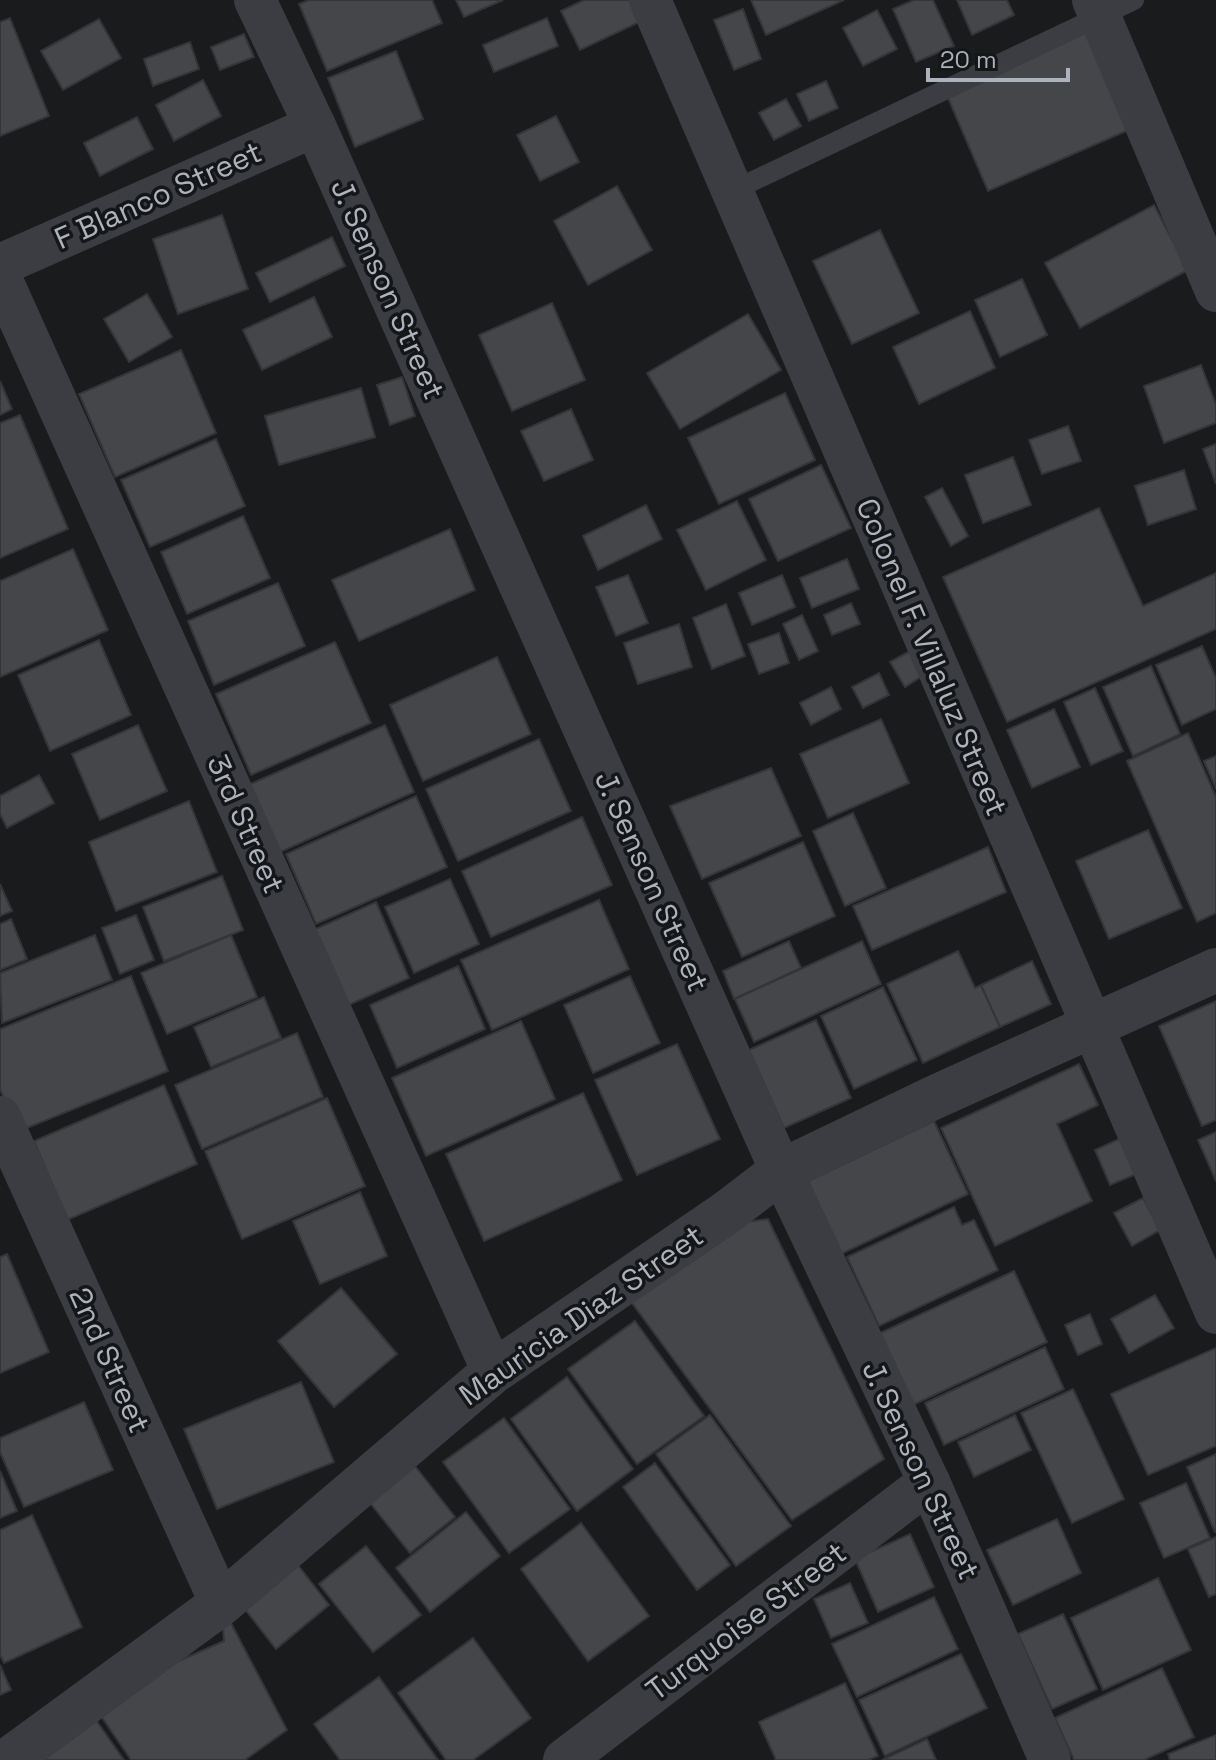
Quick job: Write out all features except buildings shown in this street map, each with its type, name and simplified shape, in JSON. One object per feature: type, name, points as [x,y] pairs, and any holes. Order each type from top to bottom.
[{"type":"street","name":"J. Senson Street","points":[[255,0],[315,126],[781,1171],[929,1482],[1050,1760]]},
{"type":"street","name":"Colonel F. Villaluz Street","points":[[650,0],[1216,1313]]},
{"type":"street","points":[[1109,5],[1216,291]]},
{"type":"street","name":"F Blanco Street","points":[[0,265],[315,126]]},
{"type":"street","name":"3rd Street","points":[[0,276],[493,1372]]},
{"type":"street","name":"Mauricia Diaz Street","points":[[8,1760],[221,1604],[493,1372],[726,1213],[781,1171],[1216,970]]},
{"type":"street","name":"2nd Street","points":[[0,1117],[221,1604]]},
{"type":"street","name":"Turquoise Street","points":[[572,1757],[929,1482]]},
{"type":"lane","points":[[732,191],[1109,5]]}]
